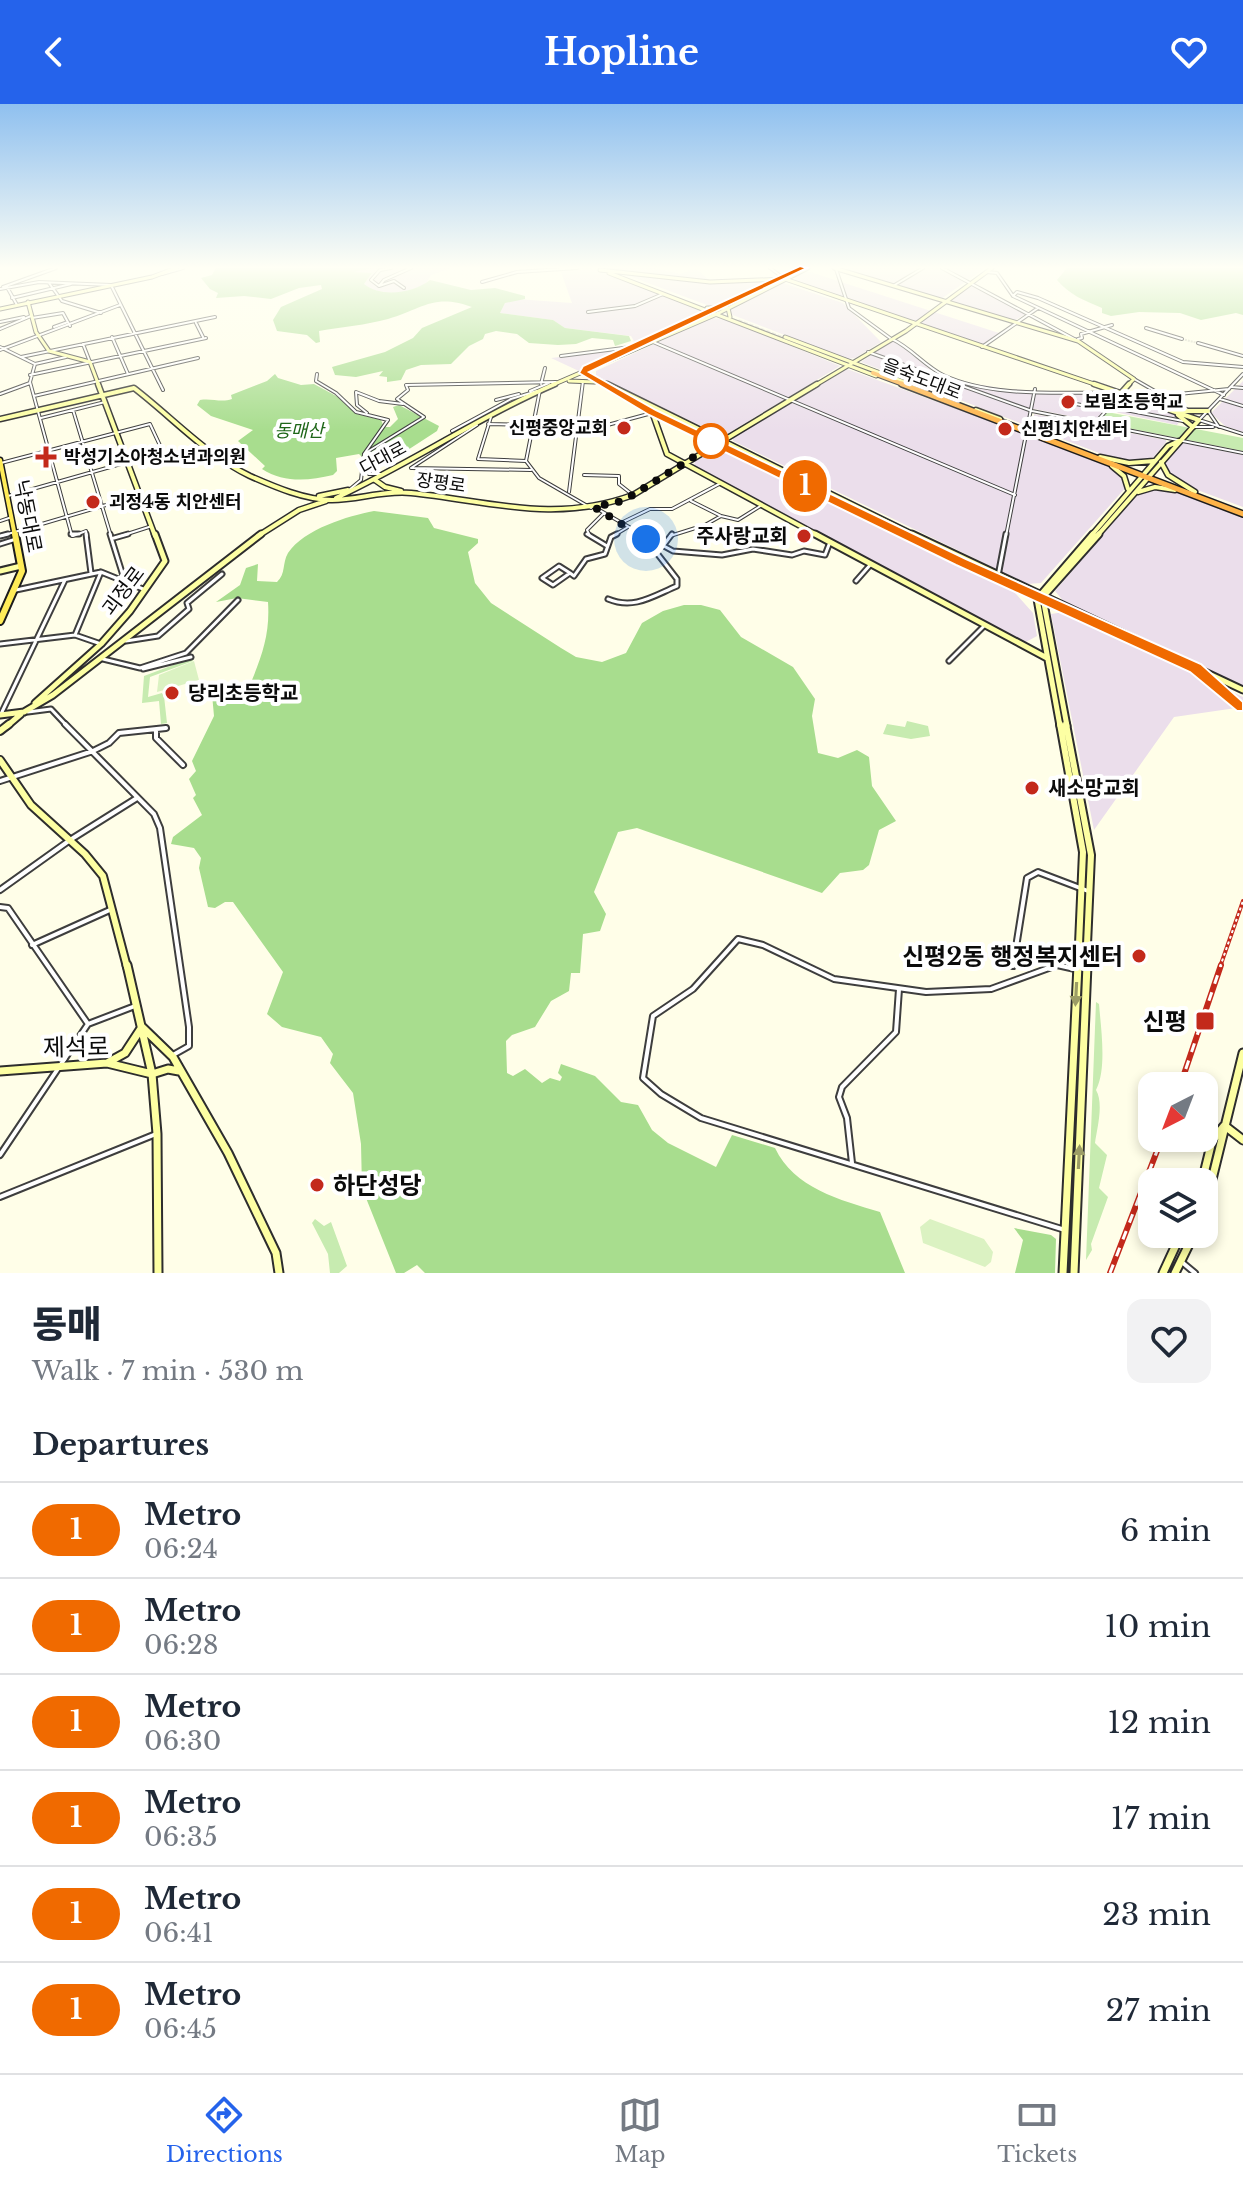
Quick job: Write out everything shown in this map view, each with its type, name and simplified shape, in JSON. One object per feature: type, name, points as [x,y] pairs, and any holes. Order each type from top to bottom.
[{"type":"highway","points":[[874,373],[1005,422]]},
{"type":"highway","name":"을숙도대로","points":[[1005,422],[1243,512]]},
{"type":"main road","name":"낙동대로","points":[[0,462],[21,566],[21,578],[0,621]]},
{"type":"street","points":[[34,323],[49,351],[90,362]]},
{"type":"street","points":[[54,327],[66,323]]},
{"type":"street","points":[[1,349],[78,323]]},
{"type":"street","points":[[129,323],[163,390]]},
{"type":"street","points":[[21,357],[192,323]]},
{"type":"street","points":[[30,375],[206,338],[195,323]]},
{"type":"street","name":"다대로","points":[[0,715],[24,712],[53,695],[272,525],[299,510],[328,501],[389,473],[490,413],[541,388],[583,373],[697,323]]},
{"type":"street","name":"을숙도대로","points":[[736,323],[1005,422]]},
{"type":"street","name":"을숙도대로","points":[[744,323],[1005,422]]},
{"type":"street","points":[[869,323],[904,345],[935,371],[948,377],[995,386],[1121,393]]},
{"type":"street","points":[[903,323],[906,328]]},
{"type":"street","name":"장평로","points":[[891,339],[916,323]]},
{"type":"street","name":"장평로","points":[[0,419],[134,388],[185,433],[236,470],[271,485],[328,501],[406,492],[533,511],[593,508],[633,495],[916,323]]},
{"type":"street","points":[[918,323],[1243,434]]},
{"type":"street","points":[[918,323],[927,328]]},
{"type":"street","points":[[982,347],[1014,323]]},
{"type":"street","points":[[1017,323],[1078,340]]},
{"type":"street","points":[[1047,323],[1188,410]]},
{"type":"street","points":[[1057,328],[1071,323],[1086,333],[1224,395]]},
{"type":"street","points":[[1094,323],[1183,362],[1243,367]]},
{"type":"street","points":[[1078,340],[1086,333],[1112,325]]},
{"type":"street","points":[[1146,328],[1182,339]]},
{"type":"street","points":[[112,337],[128,374]]},
{"type":"street","points":[[653,342],[1015,495]]},
{"type":"street","points":[[1198,343],[1243,356]]},
{"type":"street","points":[[83,344],[90,362]]},
{"type":"street","points":[[561,356],[631,347],[636,349]]},
{"type":"street","points":[[1,349],[35,364],[69,356]]},
{"type":"street","points":[[869,352],[1032,411],[1243,453]]},
{"type":"street","points":[[34,396],[198,358]]},
{"type":"street","name":"괴정로","points":[[0,731],[101,644],[130,611],[165,561],[90,362]]},
{"type":"street","points":[[35,364],[30,382],[66,517],[72,536],[86,531],[91,573]]},
{"type":"street","points":[[545,368],[526,461],[545,482],[673,551],[722,555],[753,549],[792,555],[804,551],[825,555],[830,542]]},
{"type":"street","points":[[583,373],[998,576],[1243,690]]},
{"type":"street","points":[[317,374],[316,381],[336,393],[352,409],[384,417],[388,422],[364,454],[361,480],[349,490]]},
{"type":"street","points":[[1049,658],[1042,638],[1037,604],[1041,596],[1158,461],[1243,374]]},
{"type":"street","points":[[1095,423],[1134,379]]},
{"type":"street","points":[[364,454],[379,442],[420,421],[424,415],[397,398],[408,390],[406,385],[563,381],[604,383]]},
{"type":"street","points":[[568,494],[583,381]]},
{"type":"street","points":[[0,394],[30,382]]},
{"type":"street","points":[[531,470],[411,468],[552,382]]},
{"type":"street","points":[[933,393],[950,382]]},
{"type":"street","points":[[496,400],[541,388]]},
{"type":"street","points":[[1135,398],[1243,388]]},
{"type":"street","points":[[998,576],[1035,389]]},
{"type":"street","points":[[370,415],[357,405],[356,392],[379,401],[409,405]]},
{"type":"street","points":[[452,431],[522,394]]},
{"type":"street","points":[[1220,399],[1243,406]]},
{"type":"street","points":[[41,418],[105,402]]},
{"type":"street","points":[[1076,404],[1186,422]]},
{"type":"street","points":[[649,406],[664,440],[666,453],[984,626],[1049,658]]},
{"type":"street","points":[[73,410],[125,582]]},
{"type":"street","points":[[1173,411],[1208,411]]},
{"type":"street","points":[[1173,411],[1192,427],[1219,427]]},
{"type":"street","points":[[1208,411],[1219,427]]},
{"type":"street","points":[[488,424],[604,427],[652,413]]},
{"type":"street","points":[[491,417],[478,459],[526,461]]},
{"type":"street","points":[[0,462],[150,424],[163,452],[8,496]]},
{"type":"street","points":[[1097,457],[1129,463],[1158,461]]},
{"type":"street","points":[[1097,457],[1119,471],[1131,492]]},
{"type":"street","points":[[1158,461],[1168,475],[1193,493]]},
{"type":"street","points":[[362,466],[369,474],[389,473]]},
{"type":"street","points":[[584,475],[619,476],[619,484],[633,495]]},
{"type":"street","points":[[375,480],[385,487],[406,492]]},
{"type":"street","points":[[621,523],[650,509],[672,509],[721,483]]},
{"type":"street","points":[[315,497],[360,487]]},
{"type":"street","points":[[1131,492],[1155,487],[1193,493]]},
{"type":"street","points":[[0,544],[66,517],[140,495]]},
{"type":"street","points":[[691,501],[721,516],[738,520],[762,505]]},
{"type":"street","points":[[604,513],[587,530],[587,534],[608,546]]},
{"type":"street","points":[[663,546],[672,533],[705,525],[721,516]]},
{"type":"street","points":[[0,521],[12,517]]},
{"type":"street","points":[[112,538],[152,526]]},
{"type":"street","points":[[570,573],[553,585],[542,578],[559,566],[570,573],[574,576],[586,559],[605,554],[611,537],[628,527]]},
{"type":"street","points":[[0,536],[16,535]]},
{"type":"street","points":[[608,599],[622,605],[633,605],[677,586],[677,579],[646,539]]},
{"type":"street","points":[[856,581],[871,564]]},
{"type":"street","points":[[0,571],[21,566]]},
{"type":"street","points":[[75,635],[101,572]]},
{"type":"street","points":[[16,590],[101,572],[144,589]]},
{"type":"street","points":[[122,642],[158,636],[189,609],[187,603],[222,574]]},
{"type":"street","points":[[0,715],[65,580]]},
{"type":"street","points":[[1041,596],[1049,658],[1087,854],[1091,892],[1074,1273]]},
{"type":"street","points":[[140,668],[186,653],[238,600]]},
{"type":"street","points":[[949,661],[984,626]]},
{"type":"street","points":[[0,644],[75,635],[101,644]]},
{"type":"street","points":[[1024,646],[1037,644],[1042,638]]},
{"type":"street","points":[[101,659],[149,669],[191,657]]},
{"type":"street","points":[[24,712],[51,709],[154,814],[160,828],[189,1027],[189,1046],[171,1056]]},
{"type":"street","points":[[0,781],[93,751],[109,743],[119,733],[166,728]]},
{"type":"street","points":[[156,729],[156,738],[183,765]]},
{"type":"street","points":[[0,760],[9,778],[51,826],[94,860],[103,873],[114,908],[152,1074],[157,1134],[158,1273]]},
{"type":"street","points":[[0,890],[70,840],[137,798]]},
{"type":"street","points":[[1063,1273],[1080,888],[1087,854]]},
{"type":"street","points":[[1013,966],[1027,878],[1038,872],[1091,892]]},
{"type":"street","points":[[0,907],[8,908],[88,1024]]},
{"type":"street","points":[[32,945],[114,908]]},
{"type":"street","points":[[1075,1235],[701,1118],[661,1094],[643,1078],[653,1016],[693,989],[738,939],[759,941],[834,979],[899,989],[970,994],[1022,983],[1057,965],[1087,973]]},
{"type":"street","points":[[852,1163],[847,1118],[839,1097],[842,1087],[896,1032],[899,989]]},
{"type":"street","points":[[0,1155],[88,1024],[135,1006]]},
{"type":"street","points":[[142,1027],[171,1056],[252,1197],[276,1253],[279,1273]]},
{"type":"street","points":[[107,1063],[125,1053],[142,1027]]},
{"type":"street","points":[[1215,1168],[1243,1053]]},
{"type":"street","name":"제석로","points":[[0,1071],[107,1063],[152,1074],[168,1069],[180,1071]]},
{"type":"street","points":[[1225,1126],[1243,1140]]},
{"type":"street","points":[[1205,1168],[1212,1141],[1225,1126]]},
{"type":"street","points":[[0,1197],[157,1134]]},
{"type":"street","points":[[1163,1273],[1174,1248]]},
{"type":"street","points":[[1175,1273],[1187,1248]]},
{"type":"street","points":[[1172,1253],[1195,1273]]},
{"type":"shaded area","points":[[557,323],[687,323],[581,372],[551,358],[627,349],[634,341],[631,336],[565,328]]},
{"type":"shaded area","points":[[700,323],[734,323],[840,366],[727,434],[718,434],[596,376],[596,371]]},
{"type":"shaded area","points":[[752,323],[862,323],[881,342],[855,358],[847,359]]},
{"type":"shaded area","points":[[916,323],[967,323],[999,333],[983,345]]},
{"type":"shaded area","points":[[891,341],[900,344],[934,373],[951,380],[1006,389],[1115,395],[1174,413],[1180,421],[1177,425],[1105,410],[1094,421],[1029,408],[1028,425],[1025,425],[861,362]]},
{"type":"shaded area","points":[[847,369],[1105,463],[1124,477],[1127,486],[1041,583],[1027,584],[733,441],[733,438]]},
{"type":"shaded area","points":[[1243,381],[1243,432],[1225,426],[1211,413]]},
{"type":"shaded area","points":[[1034,414],[1166,442],[1152,459],[1141,462],[1115,459],[1033,428]]},
{"type":"shaded area","points":[[1183,443],[1243,455],[1243,507],[1184,485],[1170,475],[1164,463]]},
{"type":"shaded area","points":[[725,447],[1008,585],[1033,613],[1037,636],[1024,643],[694,467],[695,461],[717,448]]},
{"type":"shaded area","points":[[1139,492],[1181,493],[1243,516],[1243,686],[1065,603],[1055,591]]},
{"type":"shaded area","points":[[1064,612],[1243,697],[1243,707],[1174,717],[1094,830],[1051,614]]},
{"type":"green space","name":"동매산","points":[[274,323],[371,323],[319,331],[320,342],[316,343],[307,335],[277,331]]},
{"type":"green space","name":"동매산","points":[[435,323],[557,323],[565,328],[629,336],[631,341],[615,346],[613,340],[592,338],[576,344],[529,343],[517,334],[496,331],[485,334],[483,339],[469,346],[451,364],[421,365],[406,370],[401,380],[387,382],[387,377],[379,376],[383,371],[356,377],[335,375],[332,367],[385,352],[413,338],[422,328]]},
{"type":"green space","name":"동매산","points":[[275,374],[278,378],[301,385],[314,384],[338,397],[357,414],[381,420],[384,427],[390,427],[398,419],[393,407],[399,405],[439,426],[437,431],[397,457],[362,457],[359,454],[336,458],[337,471],[333,475],[305,479],[279,477],[262,469],[265,466],[238,441],[253,430],[211,416],[197,405],[200,400],[232,399],[231,395],[267,381]]},
{"type":"green space","points":[[1107,412],[1243,438],[1243,451],[1108,424],[1101,418]]},
{"type":"green space","points":[[374,511],[428,518],[434,528],[478,539],[478,543],[468,552],[475,583],[491,603],[576,657],[602,662],[626,653],[642,623],[663,611],[684,605],[720,610],[741,637],[793,667],[815,699],[812,716],[818,753],[838,758],[857,750],[869,757],[872,786],[896,821],[879,830],[869,865],[863,870],[840,873],[822,893],[637,828],[618,832],[594,892],[606,914],[600,931],[583,934],[580,973],[571,973],[569,991],[551,1001],[535,1027],[512,1035],[506,1041],[507,1073],[513,1076],[525,1069],[542,1083],[550,1078],[560,1081],[562,1077],[558,1073],[561,1064],[595,1076],[621,1102],[638,1105],[652,1130],[668,1143],[716,1167],[732,1135],[775,1148],[783,1162],[806,1183],[834,1197],[880,1212],[905,1273],[425,1273],[417,1265],[404,1273],[396,1273],[362,1188],[361,1144],[353,1093],[330,1063],[333,1054],[321,1037],[282,1027],[267,1014],[283,972],[233,902],[208,907],[199,868],[201,858],[194,848],[171,844],[173,837],[202,815],[193,798],[196,795],[189,779],[196,771],[192,761],[214,716],[212,694],[252,680],[267,633],[268,602],[237,598],[216,602],[240,585],[246,568],[258,564],[257,581],[277,582],[282,576],[288,553],[305,537],[340,520]]},
{"type":"green space","points":[[192,658],[193,661],[150,677],[148,697],[162,693],[164,696],[167,723],[161,724],[159,701],[142,703],[144,676]]},
{"type":"green space","points":[[194,661],[199,680],[157,692],[159,675]]},
{"type":"green space","points":[[907,721],[928,726],[930,736],[911,739],[883,734],[887,724],[905,727]]},
{"type":"green space","points":[[1096,1002],[1099,1004],[1102,1060],[1096,1090],[1100,1109],[1095,1143],[1107,1155],[1099,1188],[1108,1197],[1086,1260]]},
{"type":"green space","points":[[315,1219],[324,1226],[331,1222],[347,1266],[339,1273],[330,1273],[328,1254],[312,1223]]},
{"type":"green space","points":[[930,1219],[984,1239],[993,1252],[991,1262],[985,1267],[923,1243],[920,1227]]},
{"type":"green space","points":[[1014,1228],[1051,1235],[1056,1239],[1055,1273],[1015,1273],[1023,1240]]},
{"type":"tunnel","points":[[742,323],[874,373]]},
{"type":"tunnel","points":[[1182,339],[1198,343]]},
{"type":"railway","points":[[1220,967],[1243,901]]},
{"type":"railway","points":[[1185,1072],[1221,965]]},
{"type":"railway","points":[[1110,1273],[1157,1152]]},
{"type":"metro line","name":"1","points":[[686,323],[587,368],[584,373],[591,380],[652,413],[961,562],[1195,668],[1243,707]]},
{"type":"place","name":"보림초등학교","points":[[1068,402]]},
{"type":"place","name":"신평중앙교회","points":[[624,428]]},
{"type":"place","name":"신평1치안센터","points":[[1005,429]]},
{"type":"place","name":"박성기소아청소년과의원","points":[[46,457]]},
{"type":"place","name":"괴정4동 치안센터","points":[[93,502]]},
{"type":"place","name":"주사랑교회","points":[[804,536]]},
{"type":"place","name":"당리초등학교","points":[[172,693]]},
{"type":"place","name":"새소망교회","points":[[1032,788]]},
{"type":"place","name":"신평2동 행정복지센터","points":[[1139,956]]},
{"type":"place","name":"신평","points":[[1205,1021]]},
{"type":"place","name":"하단성당","points":[[317,1185]]},
{"type":"route","points":[[646,539],[594,507],[633,495],[721,440],[711,441]]}]
